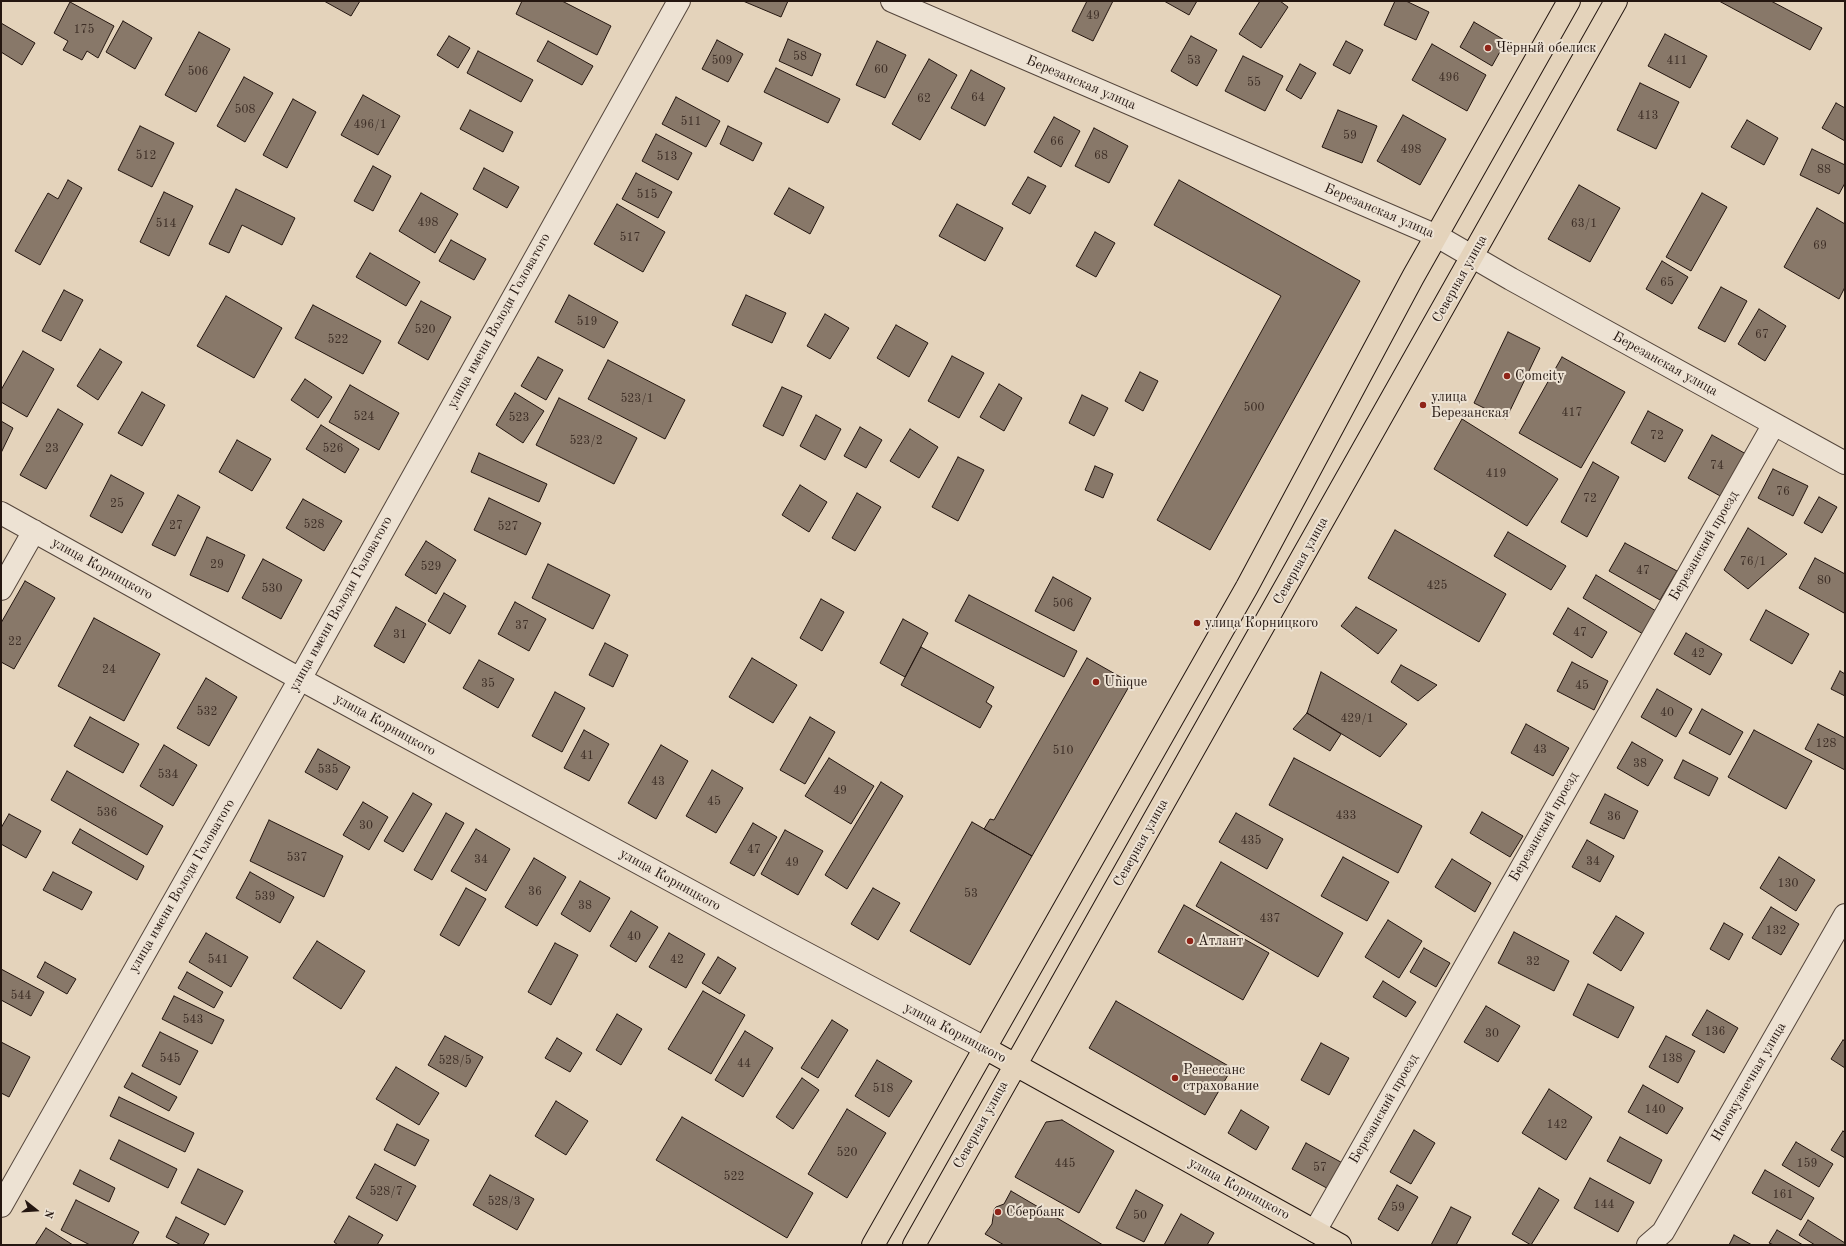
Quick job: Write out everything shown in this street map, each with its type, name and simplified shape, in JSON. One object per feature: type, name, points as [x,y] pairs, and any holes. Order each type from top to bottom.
[{"type":"main road","points":[[874,1245],[1247,587],[1437,236],[1569,1]]},
{"type":"main road","name":"Северная улица","points":[[914,1245],[1616,1]]},
{"type":"main road","name":"улица Корницкого","points":[[985,1048],[1340,1245]]},
{"type":"street","name":"улица имени Володи Головатого","points":[[1,1206],[300,679],[679,1]]},
{"type":"street","name":"Березанская улица","points":[[892,1],[1437,236],[1511,279],[1845,463]]},
{"type":"street","name":"Березанский проезд","points":[[1315,1231],[1774,424]]},
{"type":"street","name":"улица Корницкого","points":[[1,513],[300,679],[779,939],[985,1048]]},
{"type":"street","points":[[1,589],[34,531]]},
{"type":"street","name":"Новокузнечная улица","points":[[1648,1245],[1663,1232],[1845,915]]},
{"type":"building","points":[[324,1],[360,1],[351,16]]},
{"type":"building","points":[[522,1],[562,1],[611,26],[597,55],[516,14]]},
{"type":"building","points":[[743,1],[788,1],[781,17]]},
{"type":"building","points":[[1087,1],[1113,1],[1093,41],[1072,31]]},
{"type":"building","points":[[1164,1],[1197,1],[1189,15]]},
{"type":"building","points":[[1260,1],[1280,1],[1288,7],[1261,48],[1239,34]]},
{"type":"building","points":[[1395,1],[1406,1],[1429,12],[1416,40],[1384,25]]},
{"type":"building","points":[[1719,1],[1771,1],[1822,28],[1810,50]]},
{"type":"building","points":[[70,2],[114,26],[98,58],[87,51],[82,60],[63,50],[68,41],[54,33]]},
{"type":"building","points":[[123,21],[152,38],[135,69],[106,52]]},
{"type":"building","points":[[1474,22],[1506,41],[1492,66],[1460,47]]},
{"type":"building","points":[[1,23],[35,43],[22,65],[1,52]]},
{"type":"building","points":[[199,32],[230,49],[196,112],[165,95]]},
{"type":"building","points":[[1665,34],[1707,56],[1690,88],[1648,66]]},
{"type":"building","points":[[449,36],[470,48],[458,68],[437,55]]},
{"type":"building","points":[[1191,36],[1217,50],[1197,86],[1171,71]]},
{"type":"building","points":[[788,39],[821,54],[812,76],[779,61]]},
{"type":"building","points":[[717,40],[743,54],[728,82],[702,69]]},
{"type":"building","points":[[548,41],[593,66],[582,85],[537,61]]},
{"type":"building","points":[[877,41],[906,55],[885,98],[856,85]]},
{"type":"building","points":[[1346,41],[1363,50],[1350,74],[1333,65]]},
{"type":"building","points":[[1432,44],[1486,75],[1467,111],[1412,80]]},
{"type":"building","points":[[478,51],[533,80],[521,102],[467,73]]},
{"type":"building","points":[[1243,56],[1283,76],[1265,111],[1225,91]]},
{"type":"building","points":[[929,59],[957,75],[920,140],[892,124]]},
{"type":"building","points":[[1300,64],[1316,73],[1301,99],[1286,90]]},
{"type":"building","points":[[776,68],[840,99],[828,123],[764,92]]},
{"type":"building","points":[[971,70],[1005,88],[985,126],[951,108]]},
{"type":"building","points":[[244,77],[273,93],[245,142],[217,126]]},
{"type":"building","points":[[1640,83],[1679,102],[1656,149],[1617,130]]},
{"type":"building","points":[[363,95],[400,116],[378,155],[341,135]]},
{"type":"building","points":[[676,97],[720,121],[706,147],[662,124]]},
{"type":"building","points":[[293,99],[316,112],[287,168],[263,155]]},
{"type":"building","points":[[1836,103],[1845,108],[1845,141],[1822,128]]},
{"type":"building","points":[[470,110],[513,132],[503,152],[460,129]]},
{"type":"building","points":[[1338,110],[1377,126],[1362,163],[1322,147]]},
{"type":"building","points":[[1403,115],[1446,139],[1420,185],[1377,161]]},
{"type":"building","points":[[1054,117],[1080,131],[1061,167],[1034,152]]},
{"type":"building","points":[[1747,120],[1778,138],[1764,165],[1731,147]]},
{"type":"building","points":[[140,126],[174,143],[152,187],[118,170]]},
{"type":"building","points":[[728,126],[762,143],[753,161],[720,144]]},
{"type":"building","points":[[1094,128],[1128,146],[1109,183],[1075,166]]},
{"type":"building","points":[[656,134],[692,153],[678,180],[642,161]]},
{"type":"building","points":[[1812,149],[1845,165],[1845,183],[1839,194],[1800,175]]},
{"type":"building","points":[[373,166],[391,176],[373,211],[354,201]]},
{"type":"building","points":[[484,168],[519,187],[507,208],[473,189]]},
{"type":"building","points":[[636,173],[672,192],[658,218],[622,199]]},
{"type":"building","points":[[1028,177],[1046,186],[1030,214],[1012,204]]},
{"type":"building","points":[[68,180],[82,188],[40,265],[15,251],[48,193],[58,199]]},
{"type":"building","points":[[1179,180],[1360,281],[1210,550],[1157,520],[1281,296],[1154,225]]},
{"type":"building","points":[[1579,185],[1620,208],[1590,262],[1548,239]]},
{"type":"building","points":[[789,188],[824,207],[810,234],[774,214]]},
{"type":"building","points":[[236,189],[295,218],[282,245],[242,225],[229,253],[209,244]]},
{"type":"building","points":[[164,192],[193,206],[169,256],[140,242]]},
{"type":"building","points":[[421,193],[458,214],[435,253],[399,231]]},
{"type":"building","points":[[1702,193],[1727,207],[1691,271],[1666,257]]},
{"type":"building","points":[[617,204],[665,232],[643,272],[594,244]]},
{"type":"building","points":[[957,204],[1003,228],[985,261],[939,236]]},
{"type":"building","points":[[1817,208],[1845,224],[1845,287],[1839,299],[1784,267]]},
{"type":"building","points":[[1095,232],[1115,243],[1096,277],[1076,266]]},
{"type":"building","points":[[451,240],[486,259],[474,280],[439,261]]},
{"type":"building","points":[[370,253],[420,282],[406,306],[356,277]]},
{"type":"building","points":[[1662,261],[1688,277],[1672,304],[1646,289]]},
{"type":"building","points":[[1721,287],[1747,301],[1725,342],[1698,328]]},
{"type":"building","points":[[64,290],[83,300],[61,341],[42,331]]},
{"type":"building","points":[[569,295],[618,322],[604,348],[555,322]]},
{"type":"building","points":[[746,295],[786,313],[772,343],[732,325]]},
{"type":"building","points":[[226,296],[282,328],[254,378],[197,346]]},
{"type":"building","points":[[421,301],[451,317],[428,360],[398,343]]},
{"type":"building","points":[[313,305],[381,341],[363,374],[295,338]]},
{"type":"building","points":[[1759,309],[1786,326],[1765,361],[1738,344]]},
{"type":"building","points":[[825,314],[849,328],[830,359],[807,346]]},
{"type":"building","points":[[896,325],[928,343],[909,377],[877,358]]},
{"type":"building","name":"Comcity","points":[[1508,332],[1540,348],[1506,419],[1474,403]]},
{"type":"building","points":[[100,349],[122,362],[98,400],[77,386]]},
{"type":"building","points":[[23,351],[54,369],[27,417],[1,402],[1,390]]},
{"type":"building","points":[[952,356],[984,373],[959,418],[928,401]]},
{"type":"building","points":[[538,357],[563,370],[546,400],[521,386]]},
{"type":"building","points":[[1562,357],[1625,392],[1581,468],[1519,433]]},
{"type":"building","points":[[608,360],[685,400],[665,439],[588,399]]},
{"type":"building","points":[[1140,372],[1158,381],[1143,411],[1125,401]]},
{"type":"building","points":[[305,379],[332,397],[318,418],[291,400]]},
{"type":"building","points":[[999,384],[1022,398],[1004,431],[980,417]]},
{"type":"building","points":[[350,385],[399,413],[379,450],[329,422]]},
{"type":"building","points":[[782,387],[802,396],[783,436],[763,426]]},
{"type":"building","points":[[142,392],[165,405],[142,446],[118,433]]},
{"type":"building","points":[[515,393],[544,411],[523,443],[496,425]]},
{"type":"building","points":[[1082,395],[1108,408],[1094,436],[1069,423]]},
{"type":"building","points":[[559,398],[637,438],[614,484],[536,445]]},
{"type":"building","points":[[58,409],[83,424],[46,489],[20,475]]},
{"type":"building","points":[[1648,411],[1683,430],[1665,462],[1631,443]]},
{"type":"building","points":[[816,415],[841,429],[825,460],[800,446]]},
{"type":"building","points":[[1462,419],[1558,479],[1527,526],[1434,469]]},
{"type":"building","points":[[1,421],[13,428],[1,453]]},
{"type":"building","points":[[321,425],[359,449],[345,473],[306,449]]},
{"type":"building","points":[[860,427],[882,440],[866,468],[844,456]]},
{"type":"building","points":[[910,429],[938,447],[919,478],[890,461]]},
{"type":"building","points":[[1712,435],[1746,454],[1722,497],[1688,478]]},
{"type":"building","points":[[237,440],[271,459],[252,491],[219,472]]},
{"type":"building","points":[[479,453],[547,484],[539,502],[471,472]]},
{"type":"building","points":[[958,457],[984,470],[958,521],[932,507]]},
{"type":"building","points":[[1593,462],[1619,477],[1587,537],[1561,522]]},
{"type":"building","points":[[1095,466],[1113,474],[1103,498],[1085,490]]},
{"type":"building","points":[[1773,469],[1808,486],[1793,516],[1758,498]]},
{"type":"building","points":[[111,475],[144,493],[122,533],[90,516]]},
{"type":"building","points":[[800,485],[827,502],[809,532],[782,515]]},
{"type":"building","points":[[857,493],[881,507],[855,551],[832,538]]},
{"type":"building","points":[[178,495],[200,507],[175,556],[152,545]]},
{"type":"building","points":[[1819,497],[1837,507],[1822,533],[1804,523]]},
{"type":"building","points":[[489,498],[541,523],[526,555],[474,530]]},
{"type":"building","points":[[303,499],[342,521],[324,551],[286,528]]},
{"type":"building","points":[[1748,528],[1787,554],[1748,589],[1724,570]]},
{"type":"building","points":[[1395,530],[1506,594],[1479,642],[1368,578]]},
{"type":"building","points":[[1508,532],[1566,566],[1551,590],[1494,556]]},
{"type":"building","points":[[207,537],[245,555],[228,592],[190,575]]},
{"type":"building","points":[[426,541],[456,560],[436,594],[405,575]]},
{"type":"building","points":[[1625,543],[1677,571],[1660,600],[1609,571]]},
{"type":"building","points":[[1815,558],[1845,574],[1844,613],[1799,588]]},
{"type":"building","points":[[263,559],[302,580],[281,619],[242,598]]},
{"type":"building","points":[[548,564],[610,595],[593,629],[532,598]]},
{"type":"building","points":[[1596,575],[1656,611],[1643,634],[1583,598]]},
{"type":"building","points":[[1053,577],[1091,598],[1074,631],[1035,611]]},
{"type":"building","points":[[25,581],[55,598],[14,669],[1,662],[1,623]]},
{"type":"building","points":[[444,593],[466,606],[450,634],[428,621]]},
{"type":"building","points":[[969,595],[1077,651],[1064,677],[955,621]]},
{"type":"building","points":[[821,599],[844,612],[822,651],[800,638]]},
{"type":"building","points":[[515,602],[546,619],[529,651],[498,634]]},
{"type":"building","points":[[396,607],[426,624],[404,663],[374,646]]},
{"type":"building","points":[[1356,607],[1397,630],[1378,654],[1341,626]]},
{"type":"building","points":[[1568,608],[1607,632],[1592,658],[1553,634]]},
{"type":"building","points":[[1766,610],[1809,634],[1792,664],[1750,640]]},
{"type":"building","points":[[94,618],[160,654],[124,721],[58,686]]},
{"type":"building","points":[[903,619],[928,633],[905,677],[880,663]]},
{"type":"building","points":[[1686,633],[1722,654],[1710,675],[1674,654]]},
{"type":"building","points":[[605,643],[628,655],[613,687],[589,675]]},
{"type":"building","points":[[921,647],[994,687],[986,702],[992,706],[980,728],[901,685]]},
{"type":"building","points":[[752,658],[797,685],[773,723],[729,697]]},
{"type":"building","points":[[1087,658],[1131,683],[1032,856],[984,829],[990,819],[994,820]]},
{"type":"building","points":[[479,660],[514,679],[498,708],[463,688]]},
{"type":"building","points":[[1572,662],[1608,681],[1594,710],[1557,691]]},
{"type":"building","points":[[1401,665],[1437,685],[1418,701],[1391,682]]},
{"type":"building","points":[[1840,671],[1845,674],[1845,696],[1831,689]]},
{"type":"building","points":[[1321,672],[1407,724],[1380,757],[1307,713]]},
{"type":"building","points":[[206,678],[237,697],[209,746],[177,728]]},
{"type":"building","points":[[1657,689],[1692,709],[1676,737],[1641,717]]},
{"type":"building","points":[[555,692],[585,708],[562,752],[532,736]]},
{"type":"building","points":[[1702,709],[1743,732],[1730,755],[1689,733]]},
{"type":"building","points":[[1307,713],[1341,734],[1330,751],[1293,729]]},
{"type":"building","points":[[90,717],[139,744],[123,773],[74,746]]},
{"type":"building","points":[[810,717],[835,732],[805,784],[780,770]]},
{"type":"building","points":[[1526,724],[1569,748],[1553,776],[1511,753]]},
{"type":"building","points":[[1818,724],[1845,738],[1845,770],[1805,749]]},
{"type":"building","points":[[584,730],[609,744],[589,781],[564,768]]},
{"type":"building","points":[[1754,730],[1812,761],[1786,809],[1728,777]]},
{"type":"building","points":[[1632,742],[1663,760],[1648,786],[1617,768]]},
{"type":"building","points":[[164,745],[197,765],[173,806],[140,786]]},
{"type":"building","points":[[661,745],[688,761],[656,819],[628,803]]},
{"type":"building","points":[[318,749],[350,767],[337,790],[305,772]]},
{"type":"building","points":[[829,758],[874,786],[851,824],[805,796]]},
{"type":"building","points":[[1294,758],[1422,826],[1398,873],[1269,805]]},
{"type":"building","points":[[1683,760],[1718,778],[1709,796],[1674,778]]},
{"type":"building","points":[[712,770],[743,788],[716,833],[686,816]]},
{"type":"building","points":[[67,771],[163,826],[147,855],[51,800]]},
{"type":"building","points":[[881,782],[903,796],[847,889],[825,875]]},
{"type":"building","points":[[413,793],[432,804],[403,852],[384,841]]},
{"type":"building","points":[[1605,794],[1638,811],[1624,839],[1590,823]]},
{"type":"building","points":[[363,802],[388,817],[369,850],[343,835]]},
{"type":"building","points":[[1482,812],[1523,836],[1510,857],[1470,833]]},
{"type":"building","points":[[446,813],[464,823],[432,880],[414,870]]},
{"type":"building","points":[[1236,813],[1283,839],[1267,869],[1219,842]]},
{"type":"building","points":[[9,814],[41,831],[26,858],[1,844],[1,828]]},
{"type":"building","points":[[269,820],[343,856],[324,897],[250,861]]},
{"type":"building","points":[[972,822],[1032,856],[970,965],[910,931]]},
{"type":"building","points":[[753,823],[777,837],[754,876],[730,863]]},
{"type":"building","points":[[80,829],[144,866],[137,880],[72,843]]},
{"type":"building","points":[[476,829],[510,849],[486,891],[451,871]]},
{"type":"building","points":[[785,830],[823,851],[798,895],[761,874]]},
{"type":"building","points":[[1587,840],[1614,856],[1600,882],[1572,867]]},
{"type":"building","points":[[1343,857],[1389,882],[1367,921],[1321,896]]},
{"type":"building","points":[[1779,857],[1815,880],[1796,911],[1760,888]]},
{"type":"building","points":[[534,858],[566,877],[537,926],[505,907]]},
{"type":"building","points":[[1452,859],[1491,883],[1475,912],[1435,887]]},
{"type":"building","points":[[1221,862],[1343,933],[1318,977],[1196,906]]},
{"type":"building","points":[[53,872],[92,892],[82,910],[43,890]]},
{"type":"building","points":[[250,872],[294,897],[280,923],[236,898]]},
{"type":"building","points":[[580,881],[610,898],[590,932],[561,914]]},
{"type":"building","points":[[466,888],[486,899],[459,946],[440,935]]},
{"type":"building","points":[[873,888],[900,903],[878,940],[851,924]]},
{"type":"building","points":[[1184,905],[1269,953],[1243,1000],[1158,952]]},
{"type":"building","points":[[1771,907],[1799,924],[1781,955],[1752,938]]},
{"type":"building","points":[[631,911],[658,927],[636,962],[610,946]]},
{"type":"building","points":[[1616,916],[1644,933],[1621,971],[1593,953]]},
{"type":"building","points":[[1388,920],[1422,941],[1399,978],[1365,957]]},
{"type":"building","points":[[1724,923],[1743,934],[1729,960],[1710,949]]},
{"type":"building","points":[[1514,932],[1569,961],[1554,991],[1498,963]]},
{"type":"building","points":[[206,933],[248,957],[231,987],[189,962]]},
{"type":"building","points":[[669,933],[705,954],[686,988],[649,967]]},
{"type":"building","points":[[317,941],[365,971],[341,1009],[293,978]]},
{"type":"building","points":[[555,943],[578,955],[551,1005],[528,992]]},
{"type":"building","points":[[1424,948],[1450,963],[1436,987],[1410,972]]},
{"type":"building","points":[[718,957],[736,968],[720,994],[702,983]]},
{"type":"building","points":[[45,962],[76,979],[67,994],[37,977]]},
{"type":"building","points":[[1,969],[44,992],[31,1016],[1,1000]]},
{"type":"building","points":[[187,972],[223,992],[214,1008],[178,988]]},
{"type":"building","points":[[1383,981],[1416,1002],[1406,1017],[1373,997]]},
{"type":"building","points":[[1588,984],[1634,1007],[1618,1038],[1573,1015]]},
{"type":"building","points":[[703,991],[745,1015],[711,1074],[668,1049]]},
{"type":"building","points":[[174,996],[224,1020],[212,1044],[162,1019]]},
{"type":"building","points":[[1116,1001],[1232,1068],[1205,1115],[1089,1048]]},
{"type":"building","points":[[1486,1006],[1520,1026],[1498,1062],[1464,1042]]},
{"type":"building","points":[[1707,1010],[1738,1028],[1724,1053],[1692,1035]]},
{"type":"building","points":[[617,1014],[642,1029],[621,1065],[596,1050]]},
{"type":"building","points":[[832,1020],[848,1030],[818,1078],[801,1068]]},
{"type":"building","points":[[745,1031],[773,1048],[743,1097],[715,1080]]},
{"type":"building","points":[[160,1032],[198,1051],[180,1085],[142,1066]]},
{"type":"building","points":[[445,1036],[483,1057],[466,1087],[428,1065]]},
{"type":"building","points":[[1666,1036],[1695,1051],[1678,1083],[1649,1067]]},
{"type":"building","points":[[557,1038],[582,1053],[570,1072],[545,1058]]},
{"type":"building","points":[[1843,1040],[1845,1041],[1845,1068],[1831,1059]]},
{"type":"building","points":[[1,1042],[30,1057],[9,1097],[1,1093]]},
{"type":"building","points":[[1321,1043],[1349,1058],[1329,1095],[1301,1080]]},
{"type":"building","points":[[877,1060],[912,1081],[889,1117],[855,1096]]},
{"type":"building","points":[[396,1067],[439,1093],[419,1125],[376,1099]]},
{"type":"building","points":[[132,1073],[177,1097],[169,1111],[124,1087]]},
{"type":"building","points":[[802,1078],[819,1090],[793,1129],[776,1117]]},
{"type":"building","points":[[1643,1085],[1683,1108],[1667,1134],[1628,1112]]},
{"type":"building","points":[[1549,1089],[1592,1117],[1566,1160],[1522,1133]]},
{"type":"building","points":[[119,1097],[194,1133],[185,1152],[110,1116]]},
{"type":"building","points":[[556,1101],[588,1121],[566,1155],[535,1136]]},
{"type":"building","points":[[847,1109],[886,1133],[847,1198],[808,1174]]},
{"type":"building","points":[[1241,1110],[1269,1127],[1256,1150],[1228,1133]]},
{"type":"building","points":[[682,1117],[813,1193],[787,1238],[656,1160]]},
{"type":"building","points":[[1062,1120],[1114,1151],[1079,1213],[1015,1177],[1046,1122]]},
{"type":"building","points":[[397,1124],[429,1140],[415,1166],[384,1150]]},
{"type":"building","points":[[1414,1130],[1435,1143],[1411,1184],[1390,1172]]},
{"type":"building","points":[[1843,1131],[1845,1133],[1845,1158],[1831,1150]]},
{"type":"building","points":[[1620,1137],[1662,1160],[1650,1184],[1607,1161]]},
{"type":"building","points":[[119,1140],[177,1169],[168,1188],[110,1159]]},
{"type":"building","points":[[1796,1142],[1833,1164],[1819,1187],[1782,1165]]},
{"type":"building","points":[[1306,1143],[1348,1166],[1334,1192],[1292,1169]]},
{"type":"building","points":[[375,1164],[416,1186],[397,1221],[356,1198]]},
{"type":"building","points":[[198,1169],[243,1191],[225,1225],[181,1203]]},
{"type":"building","points":[[80,1170],[115,1188],[109,1202],[73,1184]]},
{"type":"building","points":[[1765,1170],[1814,1198],[1801,1220],[1752,1193]]},
{"type":"building","points":[[490,1175],[534,1199],[517,1230],[473,1205]]},
{"type":"building","points":[[1590,1178],[1634,1202],[1618,1232],[1574,1208]]},
{"type":"building","points":[[1397,1185],[1418,1197],[1398,1231],[1378,1219]]},
{"type":"building","points":[[1539,1188],[1559,1200],[1531,1245],[1512,1234]]},
{"type":"building","points":[[1136,1190],[1163,1205],[1144,1242],[1116,1228]]},
{"type":"building","points":[[1011,1191],[1103,1245],[1004,1245],[985,1234],[992,1224],[994,1210],[996,1207],[1004,1204]]},
{"type":"building","points":[[76,1200],[139,1232],[132,1245],[90,1245],[61,1230]]},
{"type":"building","points":[[1451,1207],[1471,1217],[1456,1245],[1431,1245]]},
{"type":"building","points":[[1181,1214],[1214,1233],[1207,1245],[1164,1245]]},
{"type":"building","points":[[349,1216],[383,1235],[377,1245],[338,1245],[334,1242]]},
{"type":"building","points":[[176,1217],[209,1234],[203,1245],[181,1245],[166,1237]]},
{"type":"building","points":[[1808,1220],[1845,1243],[1845,1245],[1815,1245],[1799,1235]]},
{"type":"building","points":[[46,1228],[73,1245],[35,1245]]},
{"type":"building","points":[[1777,1230],[1803,1245],[1774,1245],[1769,1243]]},
{"type":"building","points":[[1734,1235],[1752,1245],[1729,1245]]},
{"type":"place","name":"Чёрный обелиск","points":[[1488,48]]},
{"type":"place","name":"Comcity","points":[[1507,376]]},
{"type":"place","name":"улица Березанская","points":[[1423,405]]},
{"type":"place","name":"улица Корницкого","points":[[1197,623]]},
{"type":"place","name":"Unique","points":[[1096,682]]},
{"type":"place","name":"Атлант","points":[[1190,941]]},
{"type":"place","name":"Ренессанс страхование","points":[[1175,1078]]},
{"type":"place","name":"Сбербанк","points":[[998,1212]]}]
